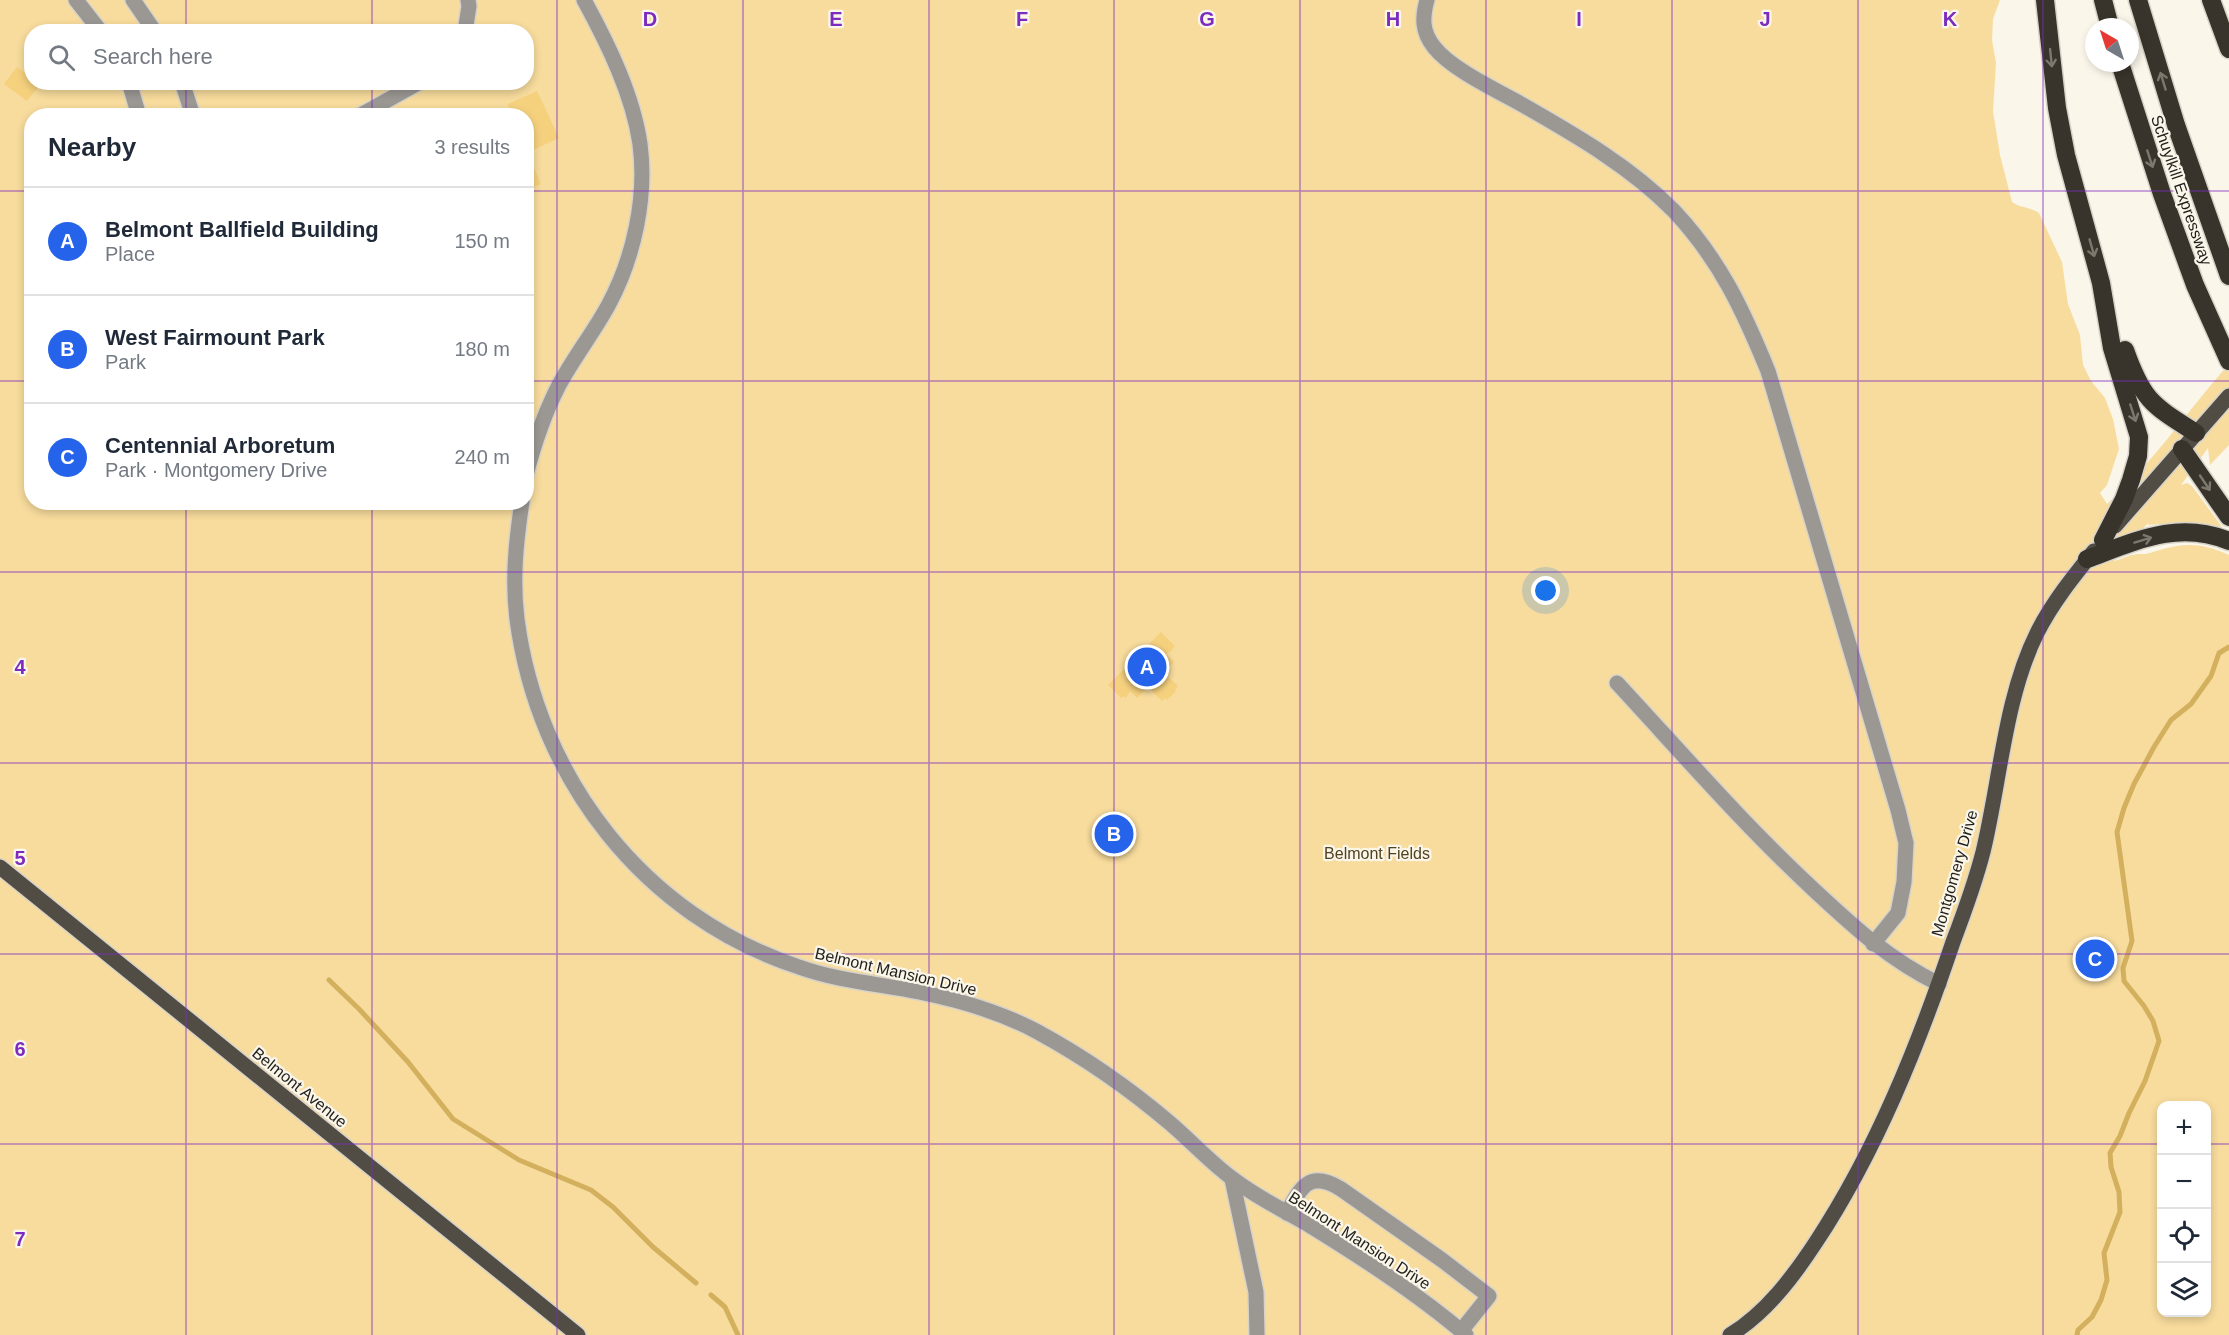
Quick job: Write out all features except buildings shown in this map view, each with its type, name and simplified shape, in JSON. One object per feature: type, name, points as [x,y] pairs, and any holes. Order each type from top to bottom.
[{"type":"highway","points":[[2045,0],[2059,119],[2066,155],[2104,295],[2136,380],[2144,394],[2156,407],[2196,433]]},
{"type":"highway","points":[[2103,0],[2108,18]]},
{"type":"highway","name":"Schuylkill Expressway","points":[[2138,0],[2176,125],[2229,276]]},
{"type":"highway","points":[[2211,0],[2229,49]]},
{"type":"highway","name":"Schuylkill Expressway","points":[[2123,72],[2162,194],[2195,285],[2229,361]]},
{"type":"highway","points":[[2103,540],[2124,499],[2137,464],[2139,447],[2137,426],[2112,348],[2104,295]]},
{"type":"highway","points":[[2182,449],[2229,517]]},
{"type":"highway","points":[[2087,559],[2138,541],[2173,533],[2201,532],[2229,541]]},
{"type":"main road","name":"Montgomery Drive","points":[[1730,1335],[1752,1319],[1787,1282],[1833,1214],[1883,1120],[1940,984],[1982,854],[2010,717],[2025,663],[2036,634],[2051,608],[2087,559],[2229,396]]},
{"type":"main road","name":"Belmont Avenue","points":[[0,867],[575,1335]]},
{"type":"street","points":[[76,0],[95,24]]},
{"type":"street","points":[[133,0],[149,24]]},
{"type":"street","points":[[466,24],[468,0]]},
{"type":"street","points":[[534,448],[540,427],[556,392],[619,282],[628,260],[639,202],[642,172],[635,122],[617,70],[585,0]]},
{"type":"street","points":[[1427,0],[1422,20],[1426,33],[1443,56],[1480,81],[1571,133],[1619,164],[1673,211],[1711,255],[1743,311],[1768,371],[1906,843],[1904,882],[1898,914],[1872,944]]},
{"type":"street","points":[[131,90],[137,108]]},
{"type":"street","points":[[184,90],[190,108]]},
{"type":"street","points":[[373,108],[406,90]]},
{"type":"street","name":"Belmont Mansion Drive","points":[[521,510],[516,556],[517,616],[523,653],[539,713],[584,803],[601,828],[645,875],[673,899],[713,927],[765,954],[825,976],[923,993],[990,1011],[1039,1033],[1093,1065],[1133,1094],[1232,1179],[1371,1265],[1464,1333]]},
{"type":"street","points":[[1617,683],[1770,849],[1872,944],[1912,970],[1940,984]]},
{"type":"street","points":[[1232,1179],[1255,1283],[1257,1335]]},
{"type":"street","points":[[1287,1213],[1295,1198],[1311,1182],[1319,1179],[1341,1189],[1489,1296],[1464,1333]]},
{"type":"green space","name":"Belmont Fields","points":[[0,0],[2000,0],[1993,19],[1992,40],[1996,63],[1993,111],[2000,155],[2012,202],[2039,213],[2062,262],[2068,304],[2080,335],[2083,365],[2091,381],[2105,398],[2113,419],[2119,449],[2107,485],[2100,493],[2107,504],[2155,454],[2229,364],[2229,445],[2210,465],[2208,448],[2181,485],[2187,483],[2192,486],[2222,527],[2187,522],[2148,525],[2148,523],[2114,561],[2134,554],[2148,554],[2171,547],[2190,545],[2208,547],[2229,555],[2229,1335],[0,1335]]},
{"type":"waterway","points":[[2077,1335],[2078,1330],[2092,1317],[2101,1300],[2107,1280],[2104,1253],[2120,1212],[2119,1192],[2111,1167],[2110,1153],[2145,1081],[2159,1041],[2153,1021],[2124,981],[2123,968],[2132,941],[2117,832],[2134,784],[2154,747],[2171,720],[2191,704],[2211,676],[2219,653],[2229,647]]},
{"type":"waterway","points":[[329,980],[408,1062],[453,1119],[519,1160],[591,1190],[613,1207],[653,1247],[696,1283]]},
{"type":"waterway","points":[[711,1295],[725,1307],[738,1335]]},
{"type":"place","name":"Belmont Ballfield Building","points":[[1147,667]]},
{"type":"place","name":"West Fairmount Park","points":[[1114,834]]},
{"type":"place","name":"Centennial Arboretum","points":[[2095,959]]}]
